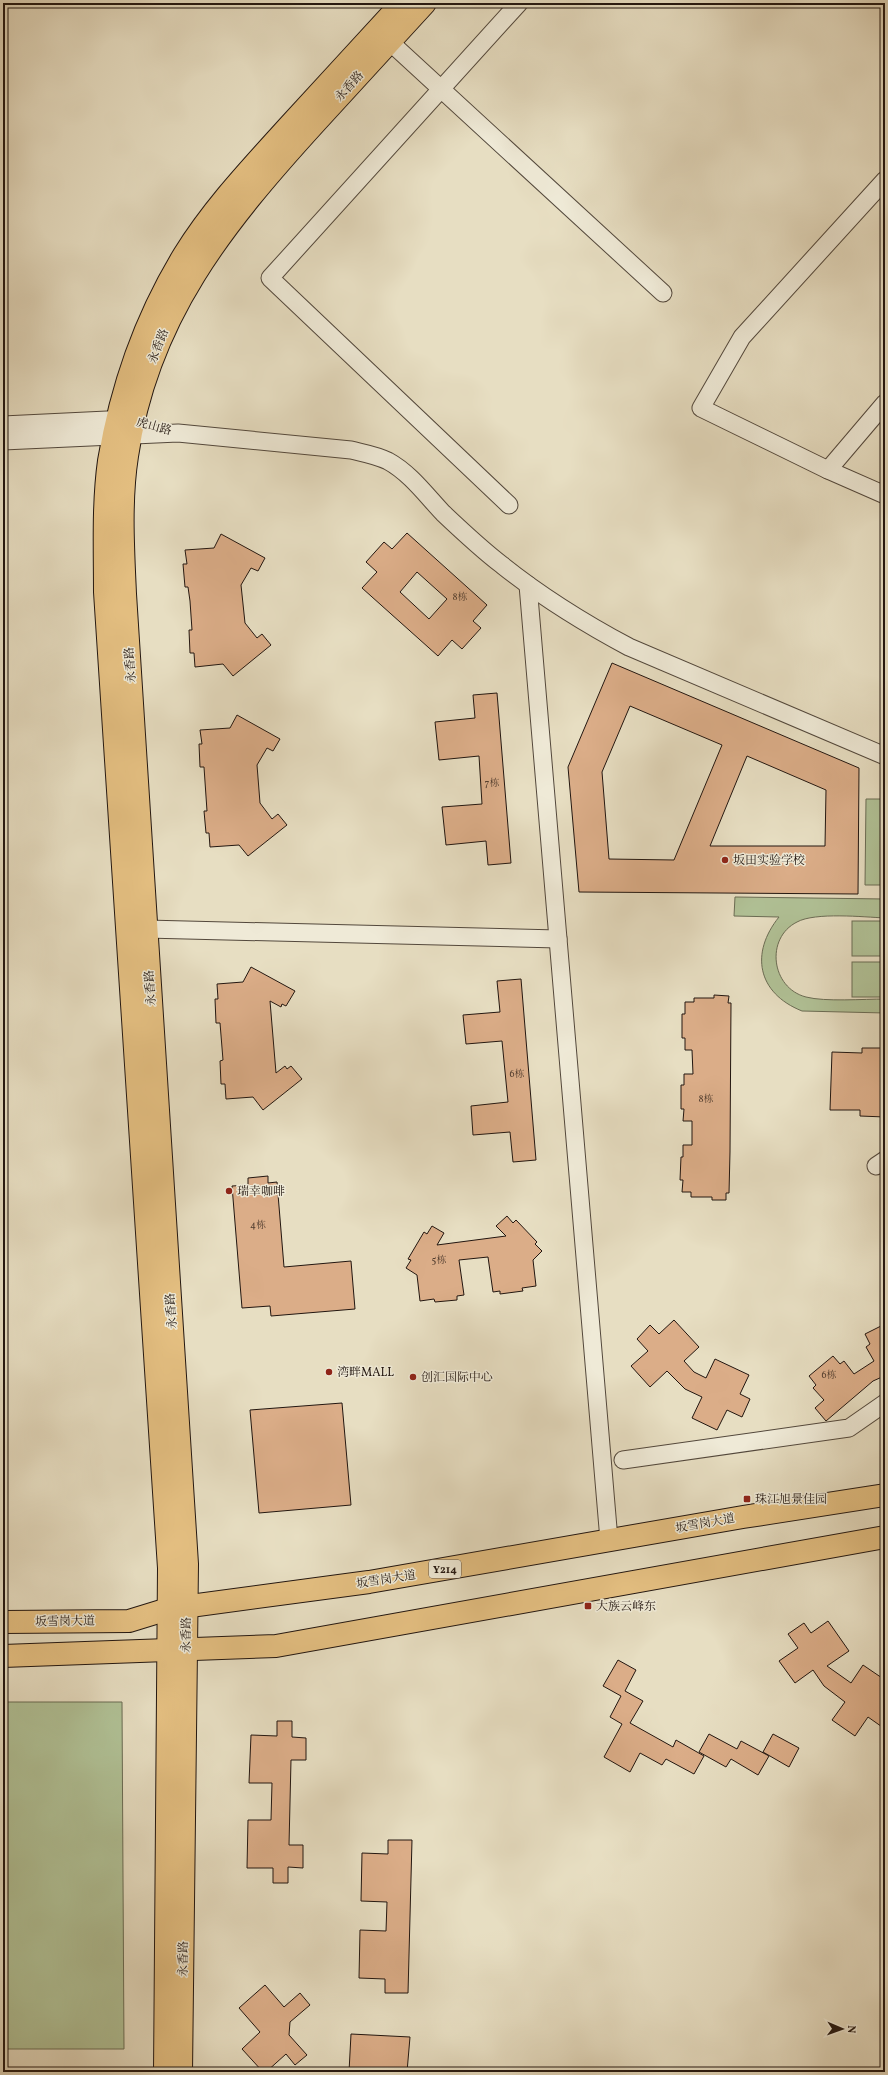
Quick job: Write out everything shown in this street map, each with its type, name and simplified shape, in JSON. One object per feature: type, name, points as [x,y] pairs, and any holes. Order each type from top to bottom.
[{"type":"main road","name":"永香路","points":[[177,1608],[186,1564],[124,554],[124,427],[130,369],[152,314],[184,255],[201,229],[249,169],[402,3]]},
{"type":"main road","name":"永香路","points":[[181,2072],[177,1608],[168,1554],[105,592],[105,517],[109,463],[146,378],[168,320],[182,293],[216,240],[263,180],[425,3]]},
{"type":"main road","name":"坂雪岗大道","points":[[3,1622],[129,1620],[177,1608],[369,1582],[882,1494]]},
{"type":"main road","points":[[3,1656],[177,1651],[276,1646],[885,1537]]},
{"type":"main road","name":"永香路","points":[[165,2072],[177,1651]]},
{"type":"street","points":[[509,505],[270,278],[519,3]]},
{"type":"street","points":[[390,42],[663,293]]},
{"type":"street","points":[[885,180],[742,337],[701,408],[828,470],[885,495]]},
{"type":"street","points":[[828,470],[885,403]]},
{"type":"street","name":"虎山路","points":[[3,425],[124,427],[351,450],[370,454],[388,462],[404,472],[472,540],[528,586],[563,609],[629,647],[885,756]]},
{"type":"street","name":"虎山路","points":[[3,441],[124,427]]},
{"type":"street","points":[[528,586],[609,1540]]},
{"type":"street","points":[[146,929],[558,939]]},
{"type":"street","points":[[623,1460],[849,1428],[885,1403]]},
{"type":"green space","points":[[866,799],[885,799],[885,885],[865,885]]},
{"type":"green space","points":[[735,897],[885,899],[885,918],[827,916],[805,919],[797,922],[787,929],[780,939],[776,962],[779,974],[785,984],[794,992],[814,999],[885,999],[885,1013],[802,1011],[787,1003],[775,994],[767,983],[763,971],[762,958],[764,944],[779,917],[734,916]]},
{"type":"green space","points":[[852,921],[885,921],[885,956],[852,956]]},
{"type":"green space","points":[[852,962],[885,962],[885,997],[852,997]]},
{"type":"green space","points":[[3,1702],[122,1702],[124,2049],[3,2049]]},
{"type":"building","points":[[407,533],[487,605],[473,621],[481,628],[462,649],[452,640],[438,656],[362,588],[377,572],[366,562],[384,542],[392,549]],"holes":[[[417,572],[447,599],[429,619],[400,592]]]},
{"type":"building","points":[[221,534],[265,558],[258,571],[251,568],[241,585],[245,623],[257,638],[262,634],[271,645],[233,676],[223,664],[195,667],[194,653],[190,653],[189,630],[192,630],[188,587],[185,587],[183,564],[187,564],[185,550],[214,548]]},
{"type":"building","points":[[612,663],[859,768],[858,894],[579,892],[568,767]],"holes":[[[630,706],[722,745],[674,860],[609,859],[602,772]],[[747,756],[826,790],[825,846],[710,846]]]},
{"type":"building","points":[[497,693],[511,863],[488,865],[486,841],[446,845],[442,807],[482,804],[479,756],[439,760],[435,722],[475,718],[473,695]]},
{"type":"building","points":[[237,715],[280,739],[273,751],[267,748],[257,765],[260,803],[272,819],[278,814],[287,825],[248,856],[239,845],[210,847],[209,833],[206,833],[204,811],[207,811],[204,767],[200,767],[199,744],[202,744],[200,730],[230,728]]},
{"type":"building","points":[[251,967],[295,991],[286,1006],[282,1004],[281,1007],[270,1001],[276,1073],[285,1066],[287,1069],[291,1066],[302,1079],[263,1110],[253,1097],[226,1099],[225,1084],[221,1084],[220,1061],[223,1060],[220,1023],[216,1023],[215,999],[218,999],[217,984],[243,982]]},
{"type":"building","points":[[521,979],[536,1160],[513,1162],[510,1132],[473,1135],[471,1106],[508,1102],[502,1041],[466,1044],[463,1015],[500,1012],[497,981]]},
{"type":"building","points":[[714,995],[729,996],[728,1003],[731,1003],[729,1193],[726,1193],[726,1200],[712,1200],[712,1197],[691,1197],[691,1192],[682,1192],[683,1180],[680,1180],[683,1145],[692,1145],[692,1121],[683,1121],[684,1109],[681,1109],[681,1085],[684,1085],[684,1074],[693,1074],[692,1050],[685,1050],[685,1038],[682,1038],[682,1014],[685,1014],[685,1002],[694,1002],[694,998],[714,998]]},
{"type":"building","points":[[862,1048],[885,1048],[885,1117],[860,1116],[860,1110],[830,1110],[832,1052],[862,1053]]},
{"type":"building","points":[[268,1176],[268,1183],[277,1182],[284,1267],[351,1261],[355,1309],[271,1316],[270,1306],[242,1308],[232,1186],[248,1185],[248,1178]]},
{"type":"building","points":[[507,1216],[513,1223],[516,1220],[537,1242],[535,1244],[542,1251],[533,1260],[536,1286],[522,1288],[523,1291],[500,1294],[500,1291],[493,1292],[488,1257],[459,1260],[464,1295],[457,1296],[457,1300],[435,1302],[434,1299],[420,1301],[417,1275],[406,1268],[411,1260],[408,1259],[424,1232],[427,1234],[432,1226],[444,1233],[437,1245],[506,1236],[496,1226]]},
{"type":"building","points":[[674,1320],[699,1347],[684,1361],[694,1372],[706,1378],[715,1359],[749,1375],[740,1394],[750,1399],[742,1417],[727,1410],[717,1430],[692,1418],[702,1397],[685,1389],[667,1371],[650,1387],[631,1366],[648,1351],[637,1339],[650,1325],[659,1334]]},
{"type":"building","points":[[885,1324],[885,1383],[882,1377],[873,1381],[826,1421],[815,1408],[824,1400],[813,1388],[816,1385],[809,1376],[833,1356],[840,1364],[844,1361],[854,1374],[874,1361],[866,1347],[870,1344],[865,1334]]},
{"type":"building","points":[[342,1403],[351,1505],[259,1513],[250,1410]]},
{"type":"building","points":[[828,1621],[849,1651],[827,1666],[851,1683],[863,1665],[885,1680],[885,1729],[868,1717],[855,1736],[832,1720],[845,1702],[824,1686],[813,1670],[795,1683],[779,1661],[798,1648],[788,1634],[804,1623],[811,1633]]},
{"type":"building","points":[[618,1660],[636,1670],[625,1691],[643,1701],[630,1723],[673,1747],[676,1740],[704,1756],[694,1774],[666,1759],[662,1765],[640,1753],[630,1772],[604,1757],[622,1724],[610,1717],[621,1696],[603,1686]]},
{"type":"building","points":[[277,1721],[292,1721],[292,1737],[306,1738],[306,1760],[291,1760],[289,1845],[303,1845],[303,1868],[288,1867],[288,1883],[273,1883],[273,1868],[247,1868],[248,1820],[271,1820],[272,1783],[249,1783],[251,1735],[277,1736]]},
{"type":"building","points":[[709,1734],[737,1749],[741,1741],[769,1756],[758,1775],[731,1759],[726,1767],[699,1752]]},
{"type":"building","points":[[773,1734],[799,1748],[789,1767],[763,1752]]},
{"type":"building","points":[[388,1840],[412,1840],[408,1993],[385,1993],[385,1979],[359,1978],[360,1930],[386,1931],[387,1902],[361,1901],[362,1853],[388,1854]]},
{"type":"building","points":[[265,1985],[284,2007],[300,1993],[310,2005],[290,2022],[289,2035],[307,2055],[295,2065],[286,2054],[266,2072],[263,2072],[242,2049],[260,2032],[239,2008]]},
{"type":"building","points":[[351,2034],[410,2037],[407,2072],[349,2072]]},
{"type":"place","name":"坂田实验学校","points":[[725,860]]},
{"type":"place","name":"瑞幸咖啡","points":[[229,1191]]},
{"type":"place","name":"湾畔MALL","points":[[329,1372]]},
{"type":"place","name":"创汇国际中心","points":[[413,1377]]},
{"type":"place","name":"珠江旭景佳园","points":[[747,1499]]},
{"type":"place","name":"大族云峰东","points":[[588,1606]]}]
